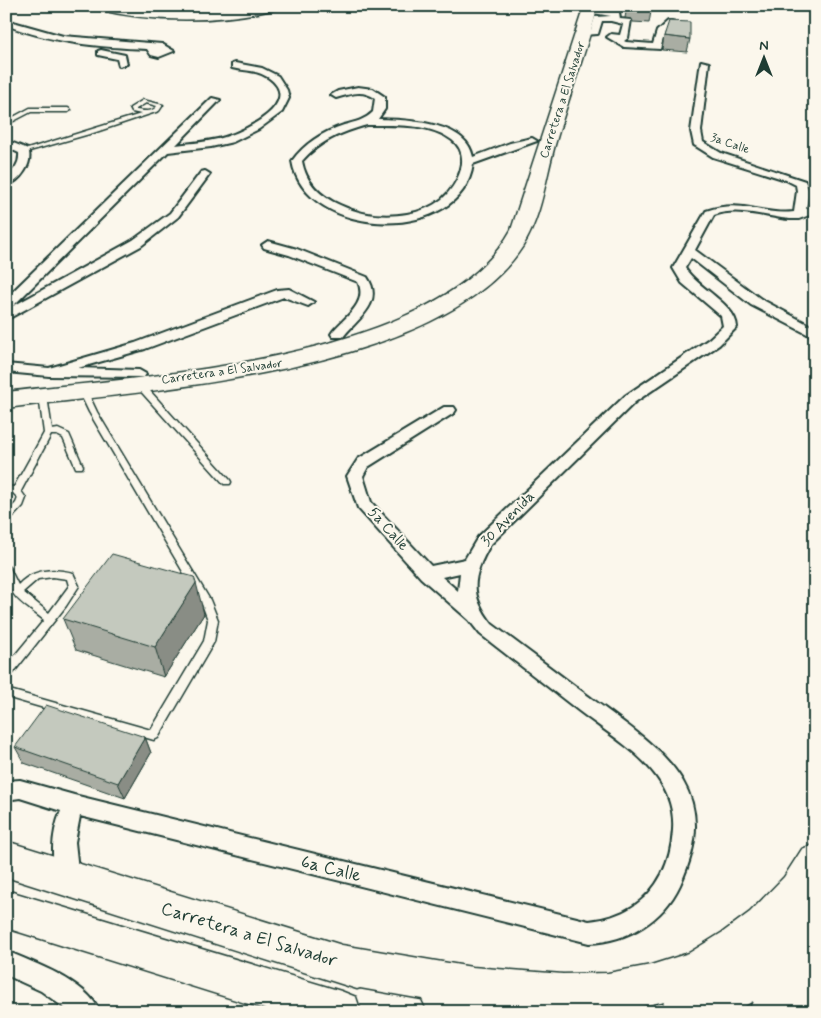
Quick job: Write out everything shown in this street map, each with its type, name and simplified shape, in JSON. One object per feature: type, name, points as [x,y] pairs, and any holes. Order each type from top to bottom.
[{"type":"highway","points":[[101,6],[141,12],[179,14],[236,11],[271,6]]},
{"type":"highway","points":[[141,6],[222,7]]},
{"type":"highway","name":"Carretera a El Salvador","points":[[6,400],[83,391],[267,354],[338,334],[362,320],[433,294],[467,271],[494,244],[514,206],[532,141],[561,61],[589,15]]},
{"type":"highway","name":"Carretera a El Salvador","points":[[6,388],[243,371],[334,350],[393,330],[448,302],[485,277],[504,257],[526,222],[549,138],[589,15]]},
{"type":"highway","name":"Carretera a El Salvador","points":[[6,859],[492,1012]]},
{"type":"highway","points":[[340,964],[534,996],[593,997],[652,986],[693,972],[741,945],[771,920],[804,882],[815,862]]},
{"type":"highway","points":[[6,909],[341,1012]]},
{"type":"highway","points":[[681,1012],[721,997],[761,971],[804,936],[815,919]]},
{"type":"highway","points":[[769,1012],[796,993],[815,974]]},
{"type":"street","points":[[589,15],[616,18],[628,22],[624,38],[611,37]]},
{"type":"street","points":[[589,15],[616,18]]},
{"type":"street","points":[[611,37],[616,18]]},
{"type":"street","points":[[6,22],[37,32],[80,41],[150,46]]},
{"type":"street","points":[[611,37],[624,44],[657,47],[661,31],[671,23]]},
{"type":"street","points":[[80,41],[97,52],[122,57],[122,64]]},
{"type":"street","name":"3a Calle","points":[[704,63],[696,131],[698,143],[709,153],[789,175],[801,183],[803,191],[799,216]]},
{"type":"street","points":[[163,149],[228,140],[268,118],[282,106],[285,98],[279,84],[272,76],[260,71],[235,66]]},
{"type":"street","points":[[336,95],[362,89],[374,92],[380,97],[381,109],[378,115],[367,122],[328,135],[311,145],[297,161],[298,170],[306,188],[339,210],[385,221],[414,216],[443,203],[461,183],[468,162],[465,148],[460,141],[432,128],[414,124],[367,122]]},
{"type":"street","points":[[6,305],[215,100]]},
{"type":"street","points":[[468,162],[514,145],[532,141]]},
{"type":"street","points":[[6,182],[22,168],[13,147]]},
{"type":"street","points":[[6,316],[137,243],[174,215],[205,174]]},
{"type":"street","name":"30 Avenida","points":[[472,614],[465,580],[469,565],[484,542],[630,399],[714,342],[730,327],[730,319],[726,314],[682,275],[679,268],[710,213],[718,208],[740,208],[799,216]]},
{"type":"street","points":[[799,216],[815,209]]},
{"type":"street","points":[[268,245],[293,252],[363,280],[367,288],[362,320]]},
{"type":"street","points":[[688,250],[756,302],[815,334]]},
{"type":"street","points":[[49,372],[140,346],[282,293],[289,293],[308,302]]},
{"type":"street","points":[[6,368],[139,379]]},
{"type":"street","name":"5a Calle","points":[[449,410],[364,463],[355,476],[364,504],[427,572],[472,614]]},
{"type":"street","points":[[427,572],[469,565]]},
{"type":"street","name":"6a Calle","points":[[6,791],[20,789],[74,805],[589,932],[603,932],[625,926],[648,910],[666,889],[678,866],[684,826],[681,801],[676,788],[644,749],[486,629],[472,614]]},
{"type":"street","points":[[68,879],[62,854],[62,835],[74,805]]},
{"type":"street","points":[[6,963],[45,978],[74,998],[88,1012]]},
{"type":"lane","points":[[380,11],[398,6]]},
{"type":"lane","points":[[6,123],[30,110],[68,110]]},
{"type":"lane","points":[[13,147],[121,124],[145,113]]},
{"type":"lane","points":[[139,379],[227,482]]},
{"type":"lane","points":[[6,693],[154,735],[209,642],[213,620],[207,603],[92,412],[83,391]]},
{"type":"lane","points":[[16,491],[48,433],[43,396]]},
{"type":"lane","points":[[48,433],[58,432],[66,436],[79,466]]},
{"type":"lane","points":[[6,490],[16,491],[22,498],[20,504],[6,519]]},
{"type":"lane","points":[[6,569],[17,594],[49,618]]},
{"type":"lane","points":[[6,674],[49,618],[64,603],[74,586],[70,576],[46,572],[34,577],[17,594]]},
{"type":"building","points":[[635,6],[652,6],[651,10],[635,9]]},
{"type":"building","points":[[669,21],[690,22],[690,39],[664,36]]},
{"type":"building","points":[[112,554],[194,577],[196,583],[155,647],[63,619]]},
{"type":"building","points":[[46,705],[145,737],[118,783],[15,747]]}]
